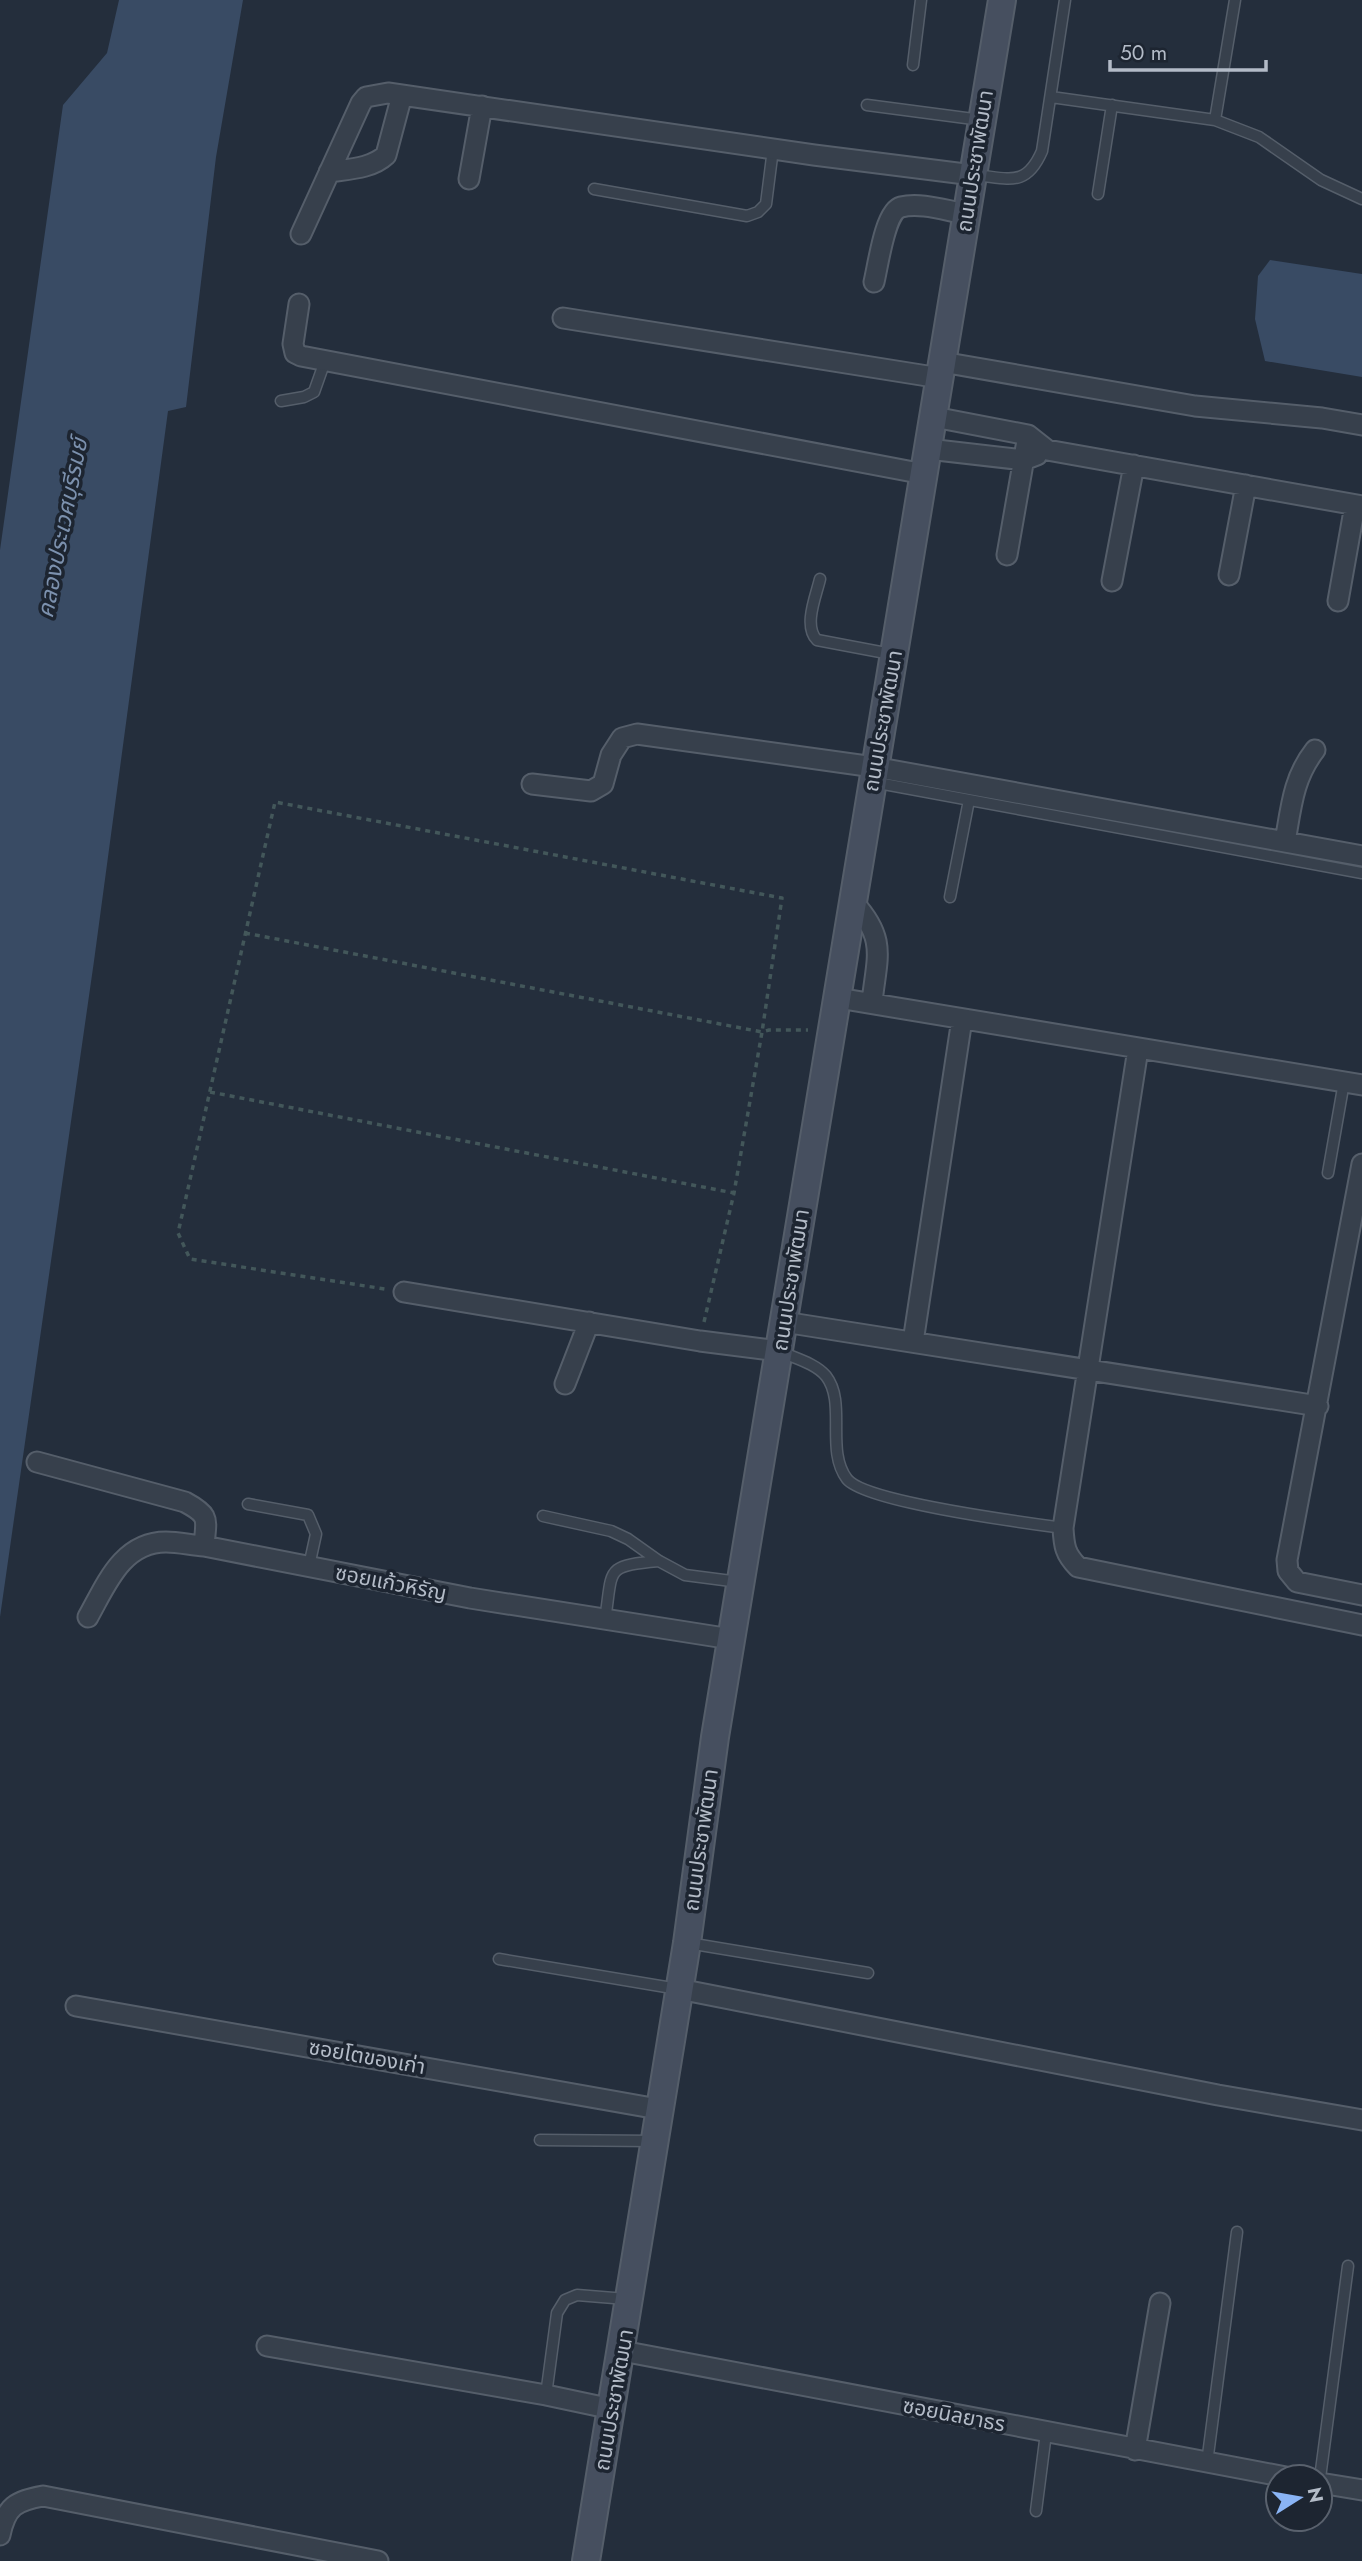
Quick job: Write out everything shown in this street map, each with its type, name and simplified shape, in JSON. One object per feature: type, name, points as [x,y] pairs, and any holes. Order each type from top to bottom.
[{"type":"street","name":"ถนนประชาพัฒนา","points":[[586,2561],[631,2300],[687,1942],[715,1737],[1002,0]]},
{"type":"street","points":[[301,234],[360,103],[374,94],[402,95],[973,175]]},
{"type":"street","points":[[329,172],[367,166],[386,155],[402,95]]},
{"type":"street","points":[[469,179],[482,106]]},
{"type":"street","points":[[874,282],[890,215],[899,207],[917,206],[967,214]]},
{"type":"street","points":[[299,304],[293,344],[295,353],[325,361],[926,462],[1024,460],[1047,450]]},
{"type":"street","points":[[563,318],[1195,406],[1322,418],[1362,425]]},
{"type":"street","points":[[934,417],[1028,435],[1047,450],[1359,505],[1338,601]]},
{"type":"street","points":[[1007,555],[1028,435]]},
{"type":"street","points":[[1112,580],[1134,466]]},
{"type":"street","points":[[1229,575],[1246,485]]},
{"type":"street","points":[[532,784],[591,791],[603,783],[611,755],[622,738],[637,734],[1362,856]]},
{"type":"street","points":[[1285,842],[1294,785],[1305,762],[1315,750]]},
{"type":"street","points":[[853,902],[874,930],[878,947],[872,1002]]},
{"type":"street","points":[[838,998],[1353,1084]]},
{"type":"street","points":[[913,1342],[962,1019]]},
{"type":"street","points":[[1138,1049],[1063,1528],[1068,1557],[1078,1567],[1362,1625]]},
{"type":"street","points":[[1362,1164],[1287,1560],[1288,1571],[1297,1582],[1362,1595]]},
{"type":"street","points":[[404,1292],[699,1341],[779,1351]]},
{"type":"street","points":[[565,1384],[589,1322]]},
{"type":"street","points":[[784,1322],[1318,1406]]},
{"type":"street","points":[[37,1462],[185,1502],[202,1511],[206,1521],[204,1546]]},
{"type":"street","name":"ซอยแก้วหิรัญ","points":[[88,1617],[124,1558],[139,1546],[165,1542],[204,1546],[470,1598],[731,1639]]},
{"type":"street","points":[[679,1989],[1218,2095],[1362,2120]]},
{"type":"street","name":"ซอยโตของเก่า","points":[[76,2006],[659,2109]]},
{"type":"street","points":[[1135,2450],[1160,2303]]},
{"type":"street","points":[[267,2346],[612,2409]]},
{"type":"street","name":"ซอยนิลยาธร","points":[[622,2351],[1264,2473]]},
{"type":"street","points":[[1334,2483],[1362,2490]]},
{"type":"street","points":[[0,2535],[8,2511],[21,2500],[43,2496],[378,2561]]},
{"type":"lane","points":[[913,65],[921,0]]},
{"type":"lane","points":[[973,175],[1022,177],[1035,167],[1042,151],[1065,0]]},
{"type":"lane","points":[[1215,120],[1235,0]]},
{"type":"lane","points":[[1051,97],[1215,120],[1259,137],[1321,180],[1362,199]]},
{"type":"lane","points":[[1098,194],[1112,105]]},
{"type":"lane","points":[[867,106],[982,120]]},
{"type":"lane","points":[[594,189],[747,216],[758,212],[766,204],[773,149]]},
{"type":"lane","points":[[281,401],[304,397],[314,392],[325,361]]},
{"type":"lane","points":[[820,579],[810,626],[811,634],[817,639],[895,654]]},
{"type":"lane","points":[[873,775],[969,800],[1362,873]]},
{"type":"lane","points":[[950,897],[969,800]]},
{"type":"lane","points":[[1328,1172],[1353,1084]]},
{"type":"lane","points":[[779,1351],[815,1367],[827,1378],[835,1404],[837,1461],[848,1481],[870,1493],[988,1518],[1063,1528]]},
{"type":"lane","points":[[248,1504],[308,1515],[316,1534],[309,1566]]},
{"type":"lane","points":[[544,1516],[611,1531],[685,1575],[741,1583]]},
{"type":"lane","points":[[605,1619],[612,1575],[617,1567],[659,1560]]},
{"type":"lane","points":[[687,1942],[868,1973]]},
{"type":"lane","points":[[499,1959],[679,1989]]},
{"type":"lane","points":[[540,2140],[654,2141]]},
{"type":"lane","points":[[1207,2463],[1237,2232]]},
{"type":"lane","points":[[1322,2463],[1348,2266]]},
{"type":"lane","points":[[546,2395],[558,2313],[565,2300],[577,2295],[631,2300]]},
{"type":"lane","points":[[1037,2511],[1046,2432]]},
{"type":"path","points":[[404,1292],[190,1259],[178,1233],[275,802],[782,898],[734,1192],[699,1341]]},
{"type":"path","points":[[246,933],[762,1032],[832,1030]]},
{"type":"path","points":[[210,1092],[734,1192]]},
{"type":"water","name":"คลองประเวศบุรีรมย์","points":[[119,0],[243,0],[216,157],[186,407],[168,411],[94,961],[0,1617],[0,550],[63,105],[107,53]]},
{"type":"water","points":[[1270,260],[1362,274],[1362,377],[1265,361],[1255,319],[1258,276]]}]
